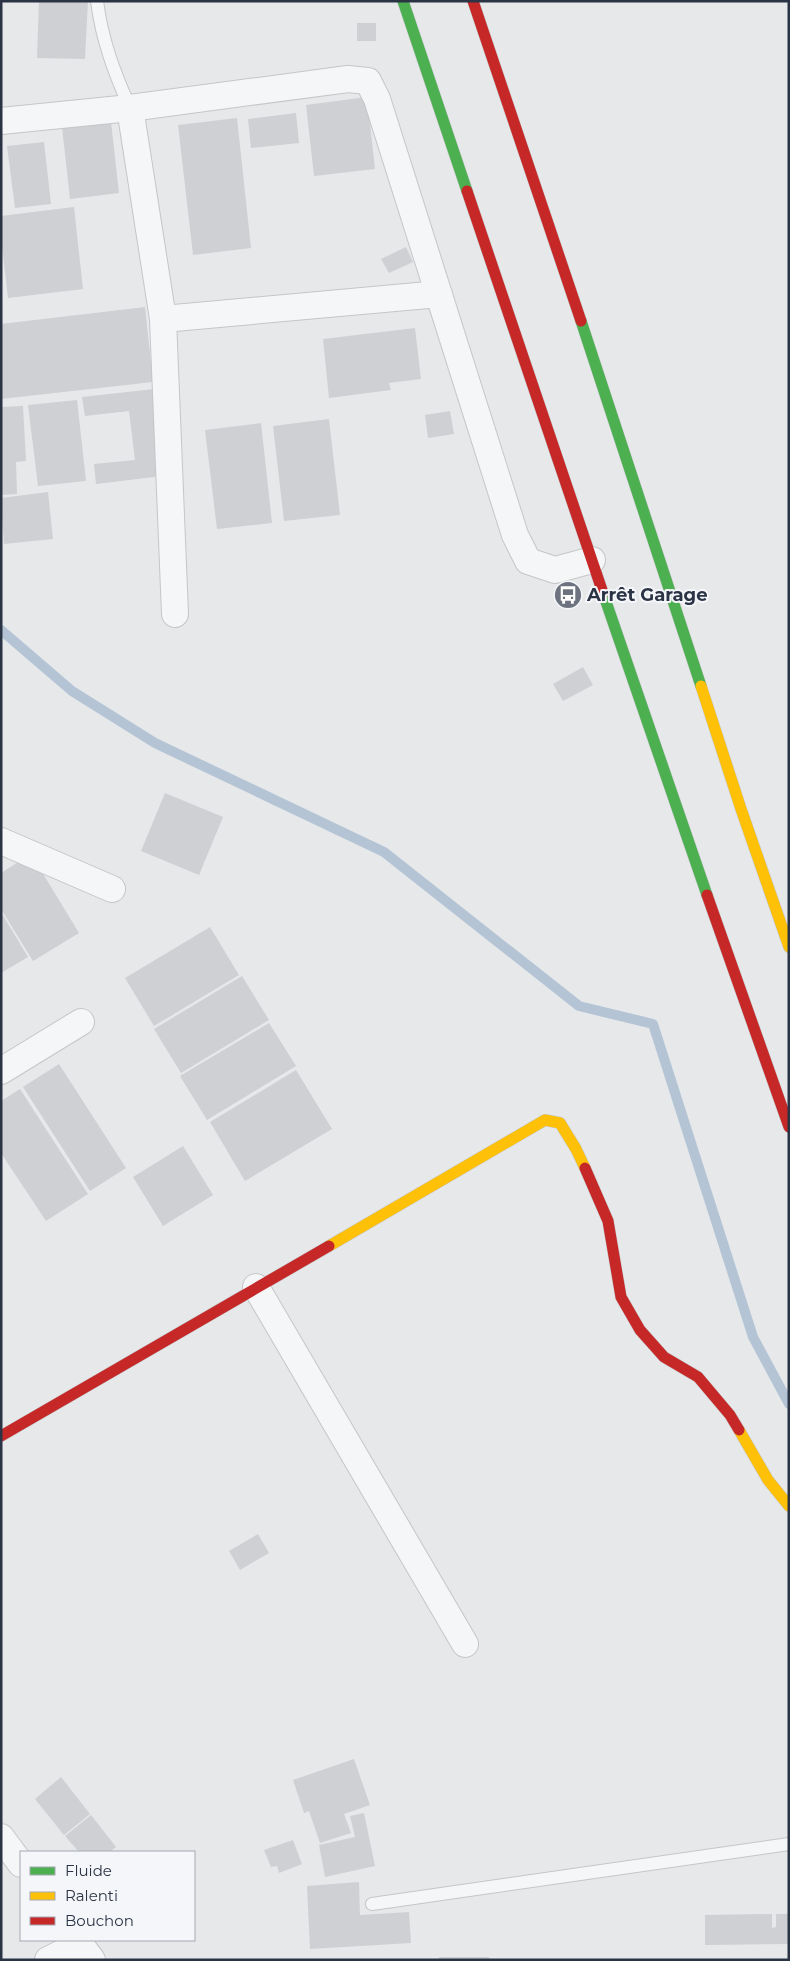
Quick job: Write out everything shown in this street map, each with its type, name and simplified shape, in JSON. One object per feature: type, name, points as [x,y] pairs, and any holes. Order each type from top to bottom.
[{"type":"main road","points":[[403,1],[592,560],[789,1127]]},
{"type":"main road","points":[[473,1],[649,524],[741,809],[789,947]]},
{"type":"main road","points":[[1,1436],[545,1120],[560,1123],[576,1149],[608,1221],[621,1297],[640,1330],[664,1357],[698,1377],[730,1415],[768,1480],[789,1506]]},
{"type":"street","points":[[1,120],[130,108],[348,79],[368,81],[377,99],[515,535],[528,561],[555,570],[592,560]]},
{"type":"street","points":[[130,108],[163,319],[174,614]]},
{"type":"street","points":[[163,319],[438,294]]},
{"type":"street","points":[[1,841],[112,889]]},
{"type":"street","points":[[1,1071],[82,1022]]},
{"type":"street","points":[[256,1287],[465,1644]]},
{"type":"street","points":[[1,1837],[20,1863]]},
{"type":"street","points":[[48,1960],[83,1948]]},
{"type":"lane","points":[[97,1],[101,30],[114,72],[130,108]]},
{"type":"lane","points":[[372,1904],[789,1844]]},
{"type":"building","points":[[39,1],[88,1],[85,59],[37,58]]},
{"type":"building","points":[[357,23],[376,23],[376,41],[357,41]]},
{"type":"building","points":[[367,97],[375,169],[314,176],[306,105]]},
{"type":"building","points":[[296,113],[299,143],[251,148],[248,119]]},
{"type":"building","points":[[237,118],[251,248],[193,255],[178,125]]},
{"type":"building","points":[[111,122],[119,193],[70,199],[62,127]]},
{"type":"building","points":[[44,142],[51,204],[15,208],[7,146]]},
{"type":"building","points":[[74,207],[83,289],[8,298],[1,237],[1,216]]},
{"type":"building","points":[[406,247],[413,262],[389,273],[381,259]]},
{"type":"building","points":[[145,307],[153,382],[1,399],[1,324]]},
{"type":"building","points":[[415,328],[421,379],[389,383],[391,390],[329,398],[323,339]]},
{"type":"building","points":[[154,389],[163,476],[96,484],[94,464],[135,460],[129,411],[85,416],[82,397]]},
{"type":"building","points":[[77,400],[86,481],[38,486],[28,405]]},
{"type":"building","points":[[23,406],[26,461],[16,462],[17,494],[1,495],[1,407]]},
{"type":"building","points":[[450,411],[454,434],[428,438],[425,415]]},
{"type":"building","points":[[329,419],[340,515],[284,521],[273,426]]},
{"type":"building","points":[[261,423],[272,523],[217,529],[205,430]]},
{"type":"building","points":[[48,492],[53,539],[4,544],[1,498]]},
{"type":"building","points":[[583,667],[593,685],[563,701],[553,684]]},
{"type":"building","points":[[165,793],[223,817],[199,875],[141,851]]},
{"type":"building","points":[[31,854],[79,933],[33,961],[1,909],[1,873]]},
{"type":"building","points":[[1,912],[28,957],[1,973]]},
{"type":"building","points":[[210,927],[239,975],[154,1026],[125,978]]},
{"type":"building","points":[[242,976],[269,1020],[181,1073],[154,1029]]},
{"type":"building","points":[[269,1023],[296,1066],[207,1120],[180,1076]]},
{"type":"building","points":[[59,1064],[126,1168],[90,1191],[23,1087]]},
{"type":"building","points":[[296,1070],[332,1129],[245,1181],[210,1122]]},
{"type":"building","points":[[20,1089],[88,1194],[46,1221],[1,1153],[1,1101]]},
{"type":"building","points":[[183,1146],[213,1195],[163,1226],[133,1177]]},
{"type":"building","points":[[258,1534],[269,1553],[240,1570],[229,1551]]},
{"type":"building","points":[[354,1759],[370,1805],[344,1814],[351,1833],[320,1843],[309,1811],[304,1813],[293,1780]]},
{"type":"building","points":[[61,1777],[90,1814],[64,1835],[35,1799]]},
{"type":"building","points":[[364,1813],[375,1866],[325,1877],[319,1845],[355,1837],[350,1816]]},
{"type":"building","points":[[91,1815],[116,1847],[110,1851],[78,1851],[65,1836]]},
{"type":"building","points":[[293,1840],[302,1864],[279,1873],[277,1866],[271,1867],[264,1850]]},
{"type":"building","points":[[359,1882],[360,1915],[409,1912],[411,1943],[310,1949],[307,1886]]},
{"type":"building","points":[[772,1914],[772,1928],[776,1927],[776,1914],[789,1914],[789,1944],[705,1945],[705,1915]]},
{"type":"building","points":[[439,1957],[489,1957],[489,1960],[439,1960]]},
{"type":"waterway","points":[[1,630],[72,691],[155,743],[384,852],[579,1006],[653,1024],[753,1337],[789,1404]]},
{"type":"traffic: fast","points":[[403,1],[467,191]]},
{"type":"traffic: fast","points":[[581,321],[701,686]]},
{"type":"traffic: fast","points":[[603,593],[707,895]]},
{"type":"traffic: slow","points":[[701,686],[789,947]]},
{"type":"traffic: slow","points":[[329,1246],[545,1120],[560,1123],[585,1168]]},
{"type":"traffic: slow","points":[[739,1430],[768,1480],[789,1506]]},
{"type":"traffic: jam","points":[[473,1],[581,321]]},
{"type":"traffic: jam","points":[[467,191],[603,593]]},
{"type":"traffic: jam","points":[[707,895],[789,1127]]},
{"type":"traffic: jam","points":[[585,1168],[608,1221],[621,1297],[640,1330],[664,1357],[698,1377],[730,1415],[739,1430]]},
{"type":"traffic: jam","points":[[1,1436],[329,1246]]},
{"type":"place","name":"Arrêt Garage","points":[[568,595]]}]
